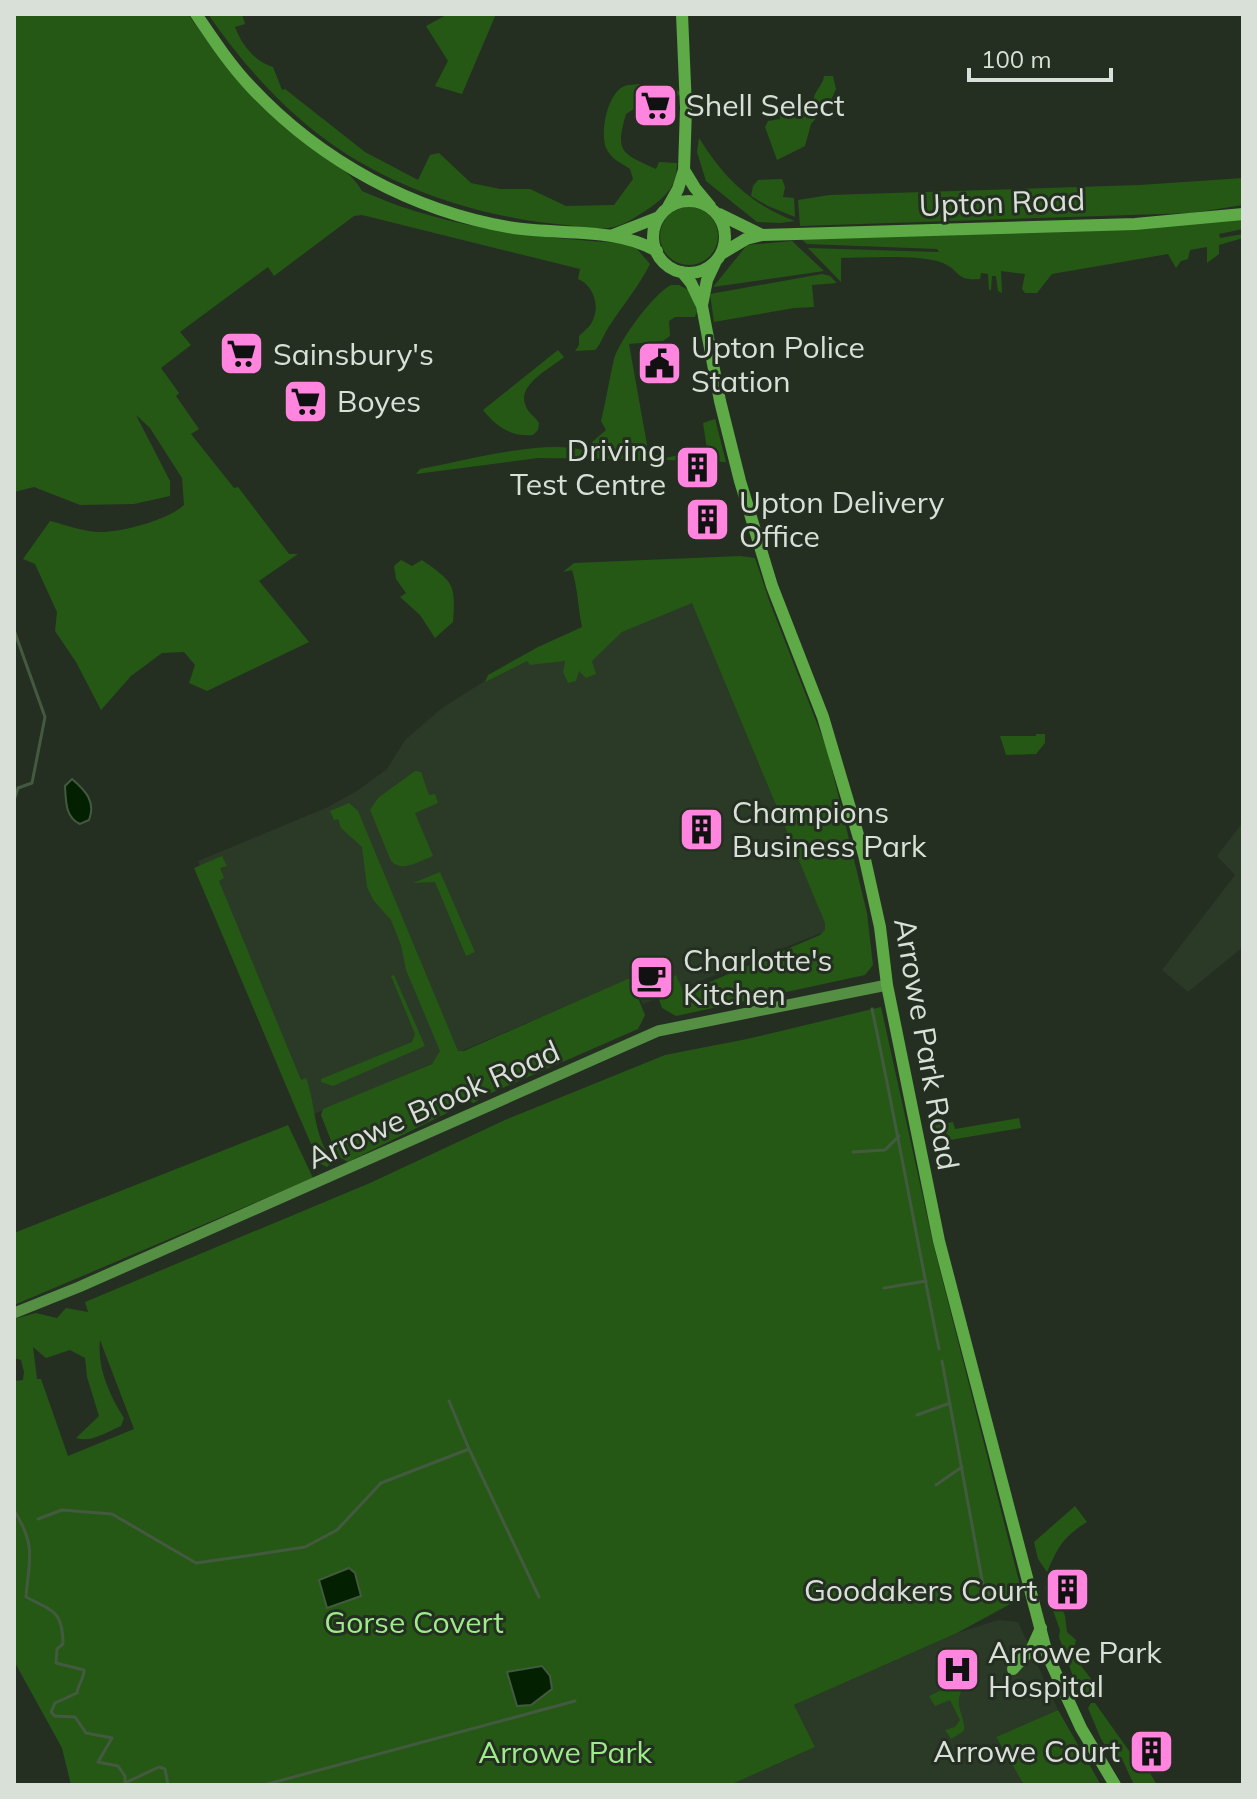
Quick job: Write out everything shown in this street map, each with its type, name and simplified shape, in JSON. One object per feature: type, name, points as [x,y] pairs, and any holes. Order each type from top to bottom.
[{"type":"main road","points":[[196,14],[248,83],[309,140],[389,189],[430,206],[527,230],[610,236],[636,242],[657,251],[670,267],[693,273],[718,258],[725,233],[715,212],[684,170]]},
{"type":"main road","points":[[657,251],[654,234],[678,189],[684,170],[686,108],[682,14]]},
{"type":"main road","points":[[610,236],[685,201],[696,201],[715,212]]},
{"type":"main road","name":"Upton Road","points":[[715,212],[762,235]]},
{"type":"main road","name":"Upton Road","points":[[718,258],[746,239],[762,235],[1135,224],[1243,214]]},
{"type":"main road","name":"Arrowe Park Road","points":[[702,306],[707,280],[718,258]]},
{"type":"main road","name":"Arrowe Park Road","points":[[682,272],[702,306],[720,401],[740,481],[772,586],[823,717],[864,855],[939,1241],[1047,1654],[1063,1693],[1115,1785]]},
{"type":"main road","points":[[1013,1669],[1032,1648],[1041,1628]]},
{"type":"street","name":"Arrowe Brook Road","points":[[14,1313],[658,1031],[887,985]]},
{"type":"shaded area","points":[[688,590],[781,817],[797,811],[831,929],[643,1004],[630,979],[300,1120],[198,861],[326,808],[357,791],[387,769],[405,740],[442,708],[529,653]]},
{"type":"shaded area","points":[[72,779],[90,802],[89,820],[80,824],[71,817],[66,803],[65,786]]},
{"type":"shaded area","points":[[1243,822],[1243,947],[1188,992],[1162,970],[1235,875],[1217,856]]},
{"type":"shaded area","points":[[349,1568],[355,1573],[361,1596],[327,1608],[319,1580]]},
{"type":"shaded area","name":"Arrowe Park Hospital","points":[[998,1620],[1018,1622],[1058,1710],[996,1737],[1024,1785],[730,1785],[815,1747],[794,1705],[957,1633]]},
{"type":"shaded area","points":[[542,1666],[550,1676],[552,1689],[531,1705],[517,1706],[507,1672]]},
{"type":"green space","points":[[14,14],[188,14],[256,99],[305,143],[344,170],[362,191],[425,214],[490,229],[622,243],[637,249],[650,264],[597,348],[575,351],[579,336],[589,327],[596,308],[588,286],[578,279],[580,269],[362,215],[354,216],[274,276],[268,267],[180,332],[191,345],[161,368],[199,429],[191,434],[234,488],[238,487],[289,554],[298,554],[259,581],[309,642],[207,691],[189,683],[195,665],[184,652],[162,653],[131,676],[101,710],[76,662],[55,631],[57,612],[35,564],[23,559],[50,521],[88,531],[110,531],[156,520],[184,505],[182,478],[150,428],[136,415],[170,481],[170,496],[134,504],[80,505],[34,487],[14,492]]},
{"type":"green space","points":[[208,14],[242,14],[245,24],[235,27],[238,34],[254,56],[273,67],[282,90],[285,89],[365,152],[418,180],[430,155],[439,153],[471,183],[500,189],[530,189],[566,206],[614,205],[633,179],[630,169],[611,155],[604,141],[606,116],[612,99],[621,88],[640,84],[648,90],[681,91],[681,95],[645,102],[626,114],[621,136],[621,144],[628,155],[644,164],[656,169],[659,162],[677,163],[673,183],[662,198],[636,217],[614,227],[603,228],[537,222],[453,203],[373,169],[307,126],[254,73]]},
{"type":"green space","points":[[448,14],[496,14],[462,94],[435,86],[448,61],[426,26]]},
{"type":"green space","points":[[824,76],[833,76],[836,89],[831,100],[811,124],[805,146],[777,160],[765,127],[768,121],[780,119],[779,113],[813,102]]},
{"type":"green space","points":[[699,138],[728,177],[751,198],[795,221],[757,222],[706,181],[697,152]]},
{"type":"green space","points":[[1243,178],[1243,205],[1192,213],[800,226],[798,200],[830,195],[1140,185]]},
{"type":"green space","points":[[782,179],[785,187],[783,197],[794,198],[795,217],[751,196],[758,180]]},
{"type":"green space","points":[[689,207],[710,215],[718,236],[710,257],[689,265],[668,257],[660,236],[668,215]]},
{"type":"green space","points":[[1243,219],[1243,229],[1219,234],[1220,238],[1243,234],[1243,238],[1219,245],[1219,254],[1207,263],[1207,247],[1190,250],[1188,259],[1181,261],[1176,268],[1168,254],[1052,274],[1037,293],[1025,293],[1022,289],[1025,274],[1001,271],[1002,293],[998,291],[996,276],[992,276],[989,290],[988,274],[981,273],[980,279],[966,278],[943,263],[907,257],[841,258],[841,282],[808,248],[939,252],[937,249],[807,244],[800,238]]},
{"type":"green space","points":[[792,241],[824,271],[713,287],[747,245]]},
{"type":"green space","points":[[822,274],[830,276],[837,283],[812,285],[814,307],[714,322],[710,294]]},
{"type":"green space","points":[[671,285],[679,285],[690,291],[697,311],[695,317],[675,317],[669,321],[670,336],[663,341],[629,344],[649,456],[663,454],[665,458],[707,449],[703,423],[715,419],[726,462],[666,460],[656,463],[631,459],[538,458],[416,474],[420,469],[525,449],[566,447],[583,450],[606,430],[601,421],[617,351],[647,307]]},
{"type":"green space","points":[[558,350],[564,357],[544,371],[526,390],[525,404],[539,423],[533,435],[505,430],[483,410]]},
{"type":"green space","points":[[740,556],[755,558],[827,749],[867,913],[873,965],[865,975],[676,1016],[662,1008],[654,985],[676,975],[684,993],[820,935],[825,930],[825,923],[692,603],[622,632],[592,661],[596,674],[586,678],[579,671],[576,681],[568,683],[563,672],[565,661],[530,665],[527,661],[485,682],[488,675],[582,627],[572,570],[563,572],[574,563]]},
{"type":"green space","points":[[401,560],[412,566],[422,560],[446,579],[453,591],[453,622],[435,638],[420,615],[400,597],[406,593],[396,579],[394,566]]},
{"type":"green space","points":[[1045,734],[1045,743],[1036,754],[1006,755],[1000,736]]},
{"type":"green space","points":[[415,771],[421,772],[429,795],[435,794],[438,803],[415,813],[433,856],[401,866],[391,861],[370,810],[378,798]]},
{"type":"green space","points":[[349,803],[358,811],[458,1051],[630,978],[645,1015],[638,1029],[489,1094],[483,1091],[474,1073],[478,1100],[474,1103],[465,1100],[452,1087],[455,1109],[348,1162],[337,1156],[321,1115],[323,1109],[432,1064],[440,1051],[406,970],[391,920],[374,901],[367,887],[362,847],[341,828],[330,811]]},
{"type":"green space","points":[[222,856],[227,866],[220,868],[224,878],[219,881],[301,1080],[306,1078],[321,1140],[332,1159],[327,1167],[319,1163],[194,868]]},
{"type":"green space","points":[[440,872],[475,952],[466,956],[435,882],[413,883]]},
{"type":"green space","points":[[394,975],[425,1046],[333,1086],[321,1082],[321,1079],[412,1042],[415,1034],[391,976]]},
{"type":"green space","points":[[881,1007],[933,1243],[1023,1597],[957,1633],[794,1705],[815,1747],[730,1785],[71,1785],[62,1748],[14,1661],[14,1381],[23,1380],[24,1372],[21,1360],[14,1358],[14,1319],[36,1313],[57,1318],[66,1308],[88,1312],[85,1302],[370,1183],[505,1120],[665,1055]],"holes":[[[100,1340],[134,1429],[68,1456],[41,1379],[37,1379],[33,1347],[46,1358],[70,1350],[85,1358],[87,1377],[99,1416],[76,1438],[87,1439],[121,1426],[124,1418],[105,1380],[100,1361]]]},
{"type":"green space","points":[[1019,1118],[1021,1128],[938,1142],[935,1125],[953,1122],[955,1129]]},
{"type":"green space","points":[[288,1125],[313,1178],[14,1305],[14,1233]]},
{"type":"green space","points":[[1075,1506],[1087,1522],[1062,1543],[1047,1572],[1038,1559],[1034,1542]]},
{"type":"green space","points":[[1052,1581],[1065,1616],[1067,1632],[1076,1640],[1077,1659],[1094,1684],[1088,1698],[1080,1696],[1059,1637],[1060,1630],[1045,1588],[1047,1582]]},
{"type":"green space","points":[[978,1673],[959,1697],[964,1731],[951,1739],[945,1730],[955,1727],[960,1720],[950,1700],[935,1706],[929,1696]]},
{"type":"green space","points":[[1095,1703],[1137,1762],[1146,1766],[1157,1785],[1134,1785],[1123,1761],[1110,1753],[1101,1739],[1088,1708]]},
{"type":"green space","points":[[1058,1710],[1101,1785],[1024,1785],[996,1737]]},
{"type":"waterway","points":[[14,630],[45,717],[32,783],[18,788],[14,800]]},
{"type":"waterway","points":[[872,1009],[939,1349]]},
{"type":"waterway","points":[[853,1152],[885,1150],[899,1136]]},
{"type":"waterway","points":[[884,1288],[926,1281]]},
{"type":"waterway","points":[[942,1361],[983,1585],[994,1601]]},
{"type":"waterway","points":[[449,1401],[469,1449]]},
{"type":"waterway","points":[[917,1415],[950,1403]]},
{"type":"waterway","points":[[38,1519],[62,1510],[112,1514],[196,1563],[305,1547],[337,1530],[381,1483],[469,1449],[539,1597]]},
{"type":"waterway","points":[[936,1485],[962,1467]]},
{"type":"waterway","points":[[14,1510],[29,1544],[26,1597],[50,1609],[58,1618],[63,1644],[57,1649],[56,1663],[84,1670],[77,1693],[55,1703],[51,1712],[55,1716],[75,1717],[86,1733],[112,1738],[98,1762],[118,1766],[125,1776],[125,1785]]},
{"type":"waterway","points":[[264,1785],[575,1701]]},
{"type":"waterway","points":[[125,1783],[159,1767],[165,1769],[168,1785]]},
{"type":"place","name":"Shell Select","points":[[655,105]]},
{"type":"place","name":"Sainsbury's","points":[[242,354]]},
{"type":"place","name":"Upton Police Station","points":[[660,364]]},
{"type":"place","name":"Boyes","points":[[306,401]]},
{"type":"place","name":"Driving Test Centre","points":[[697,467]]},
{"type":"place","name":"Upton Delivery Office","points":[[708,519]]},
{"type":"place","name":"Champions Business Park","points":[[701,829]]},
{"type":"place","name":"Charlotte's Kitchen","points":[[652,977]]},
{"type":"place","name":"Goodakers Court","points":[[1068,1590]]},
{"type":"place","name":"Arrowe Park Hospital","points":[[957,1669]]},
{"type":"place","name":"Arrowe Court","points":[[1151,1751]]},
{"type":"park label","name":"Gorse Covert","points":[[414,1622]]},
{"type":"park label","name":"Arrowe Park","points":[[565,1752]]}]
